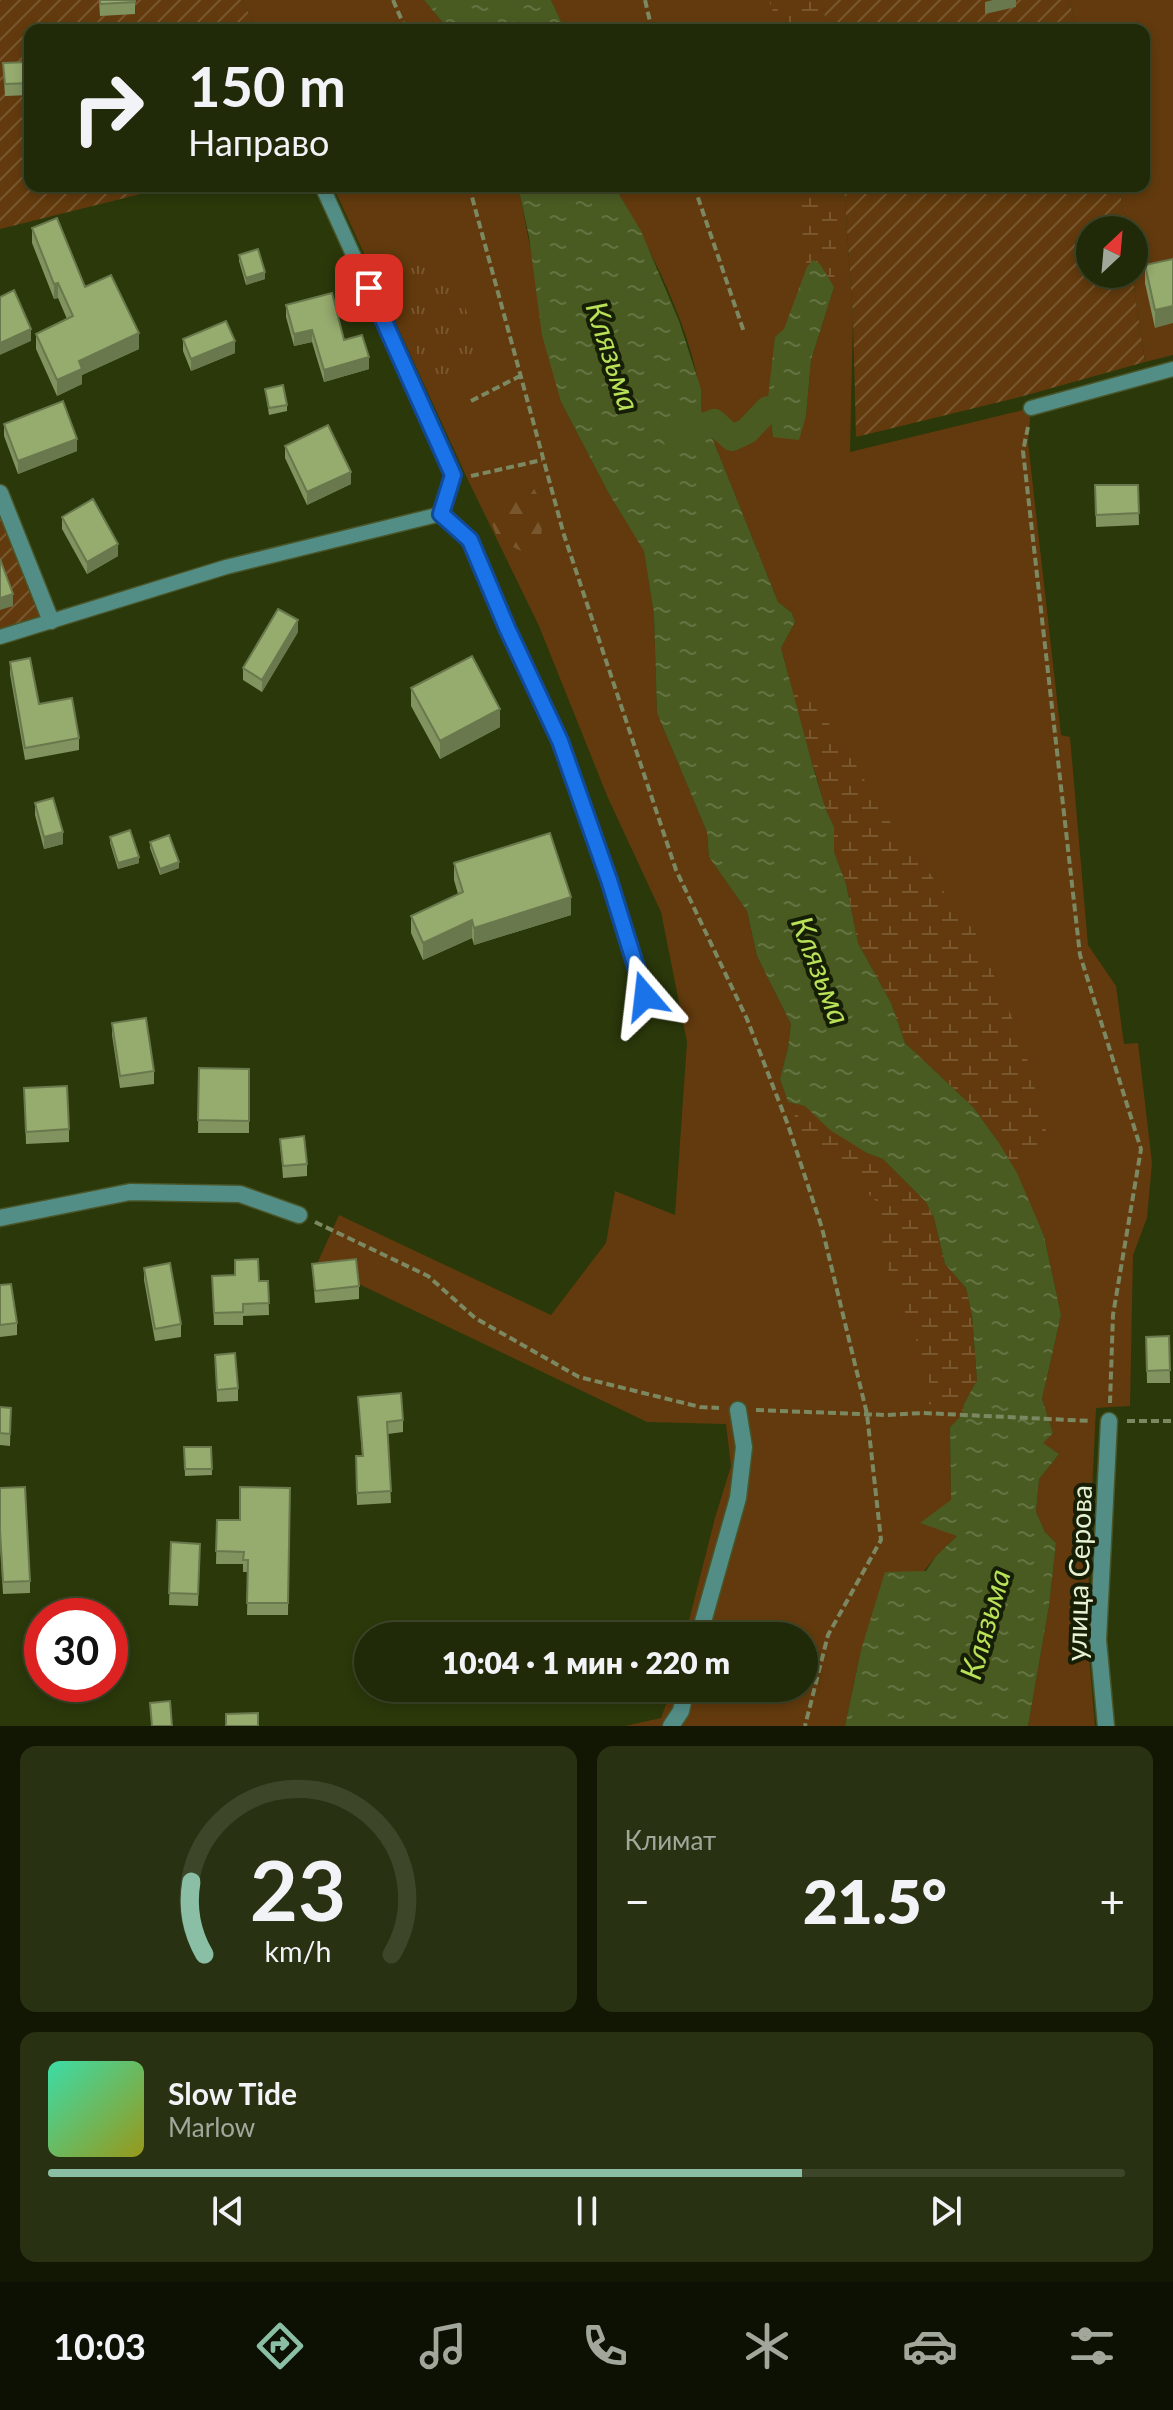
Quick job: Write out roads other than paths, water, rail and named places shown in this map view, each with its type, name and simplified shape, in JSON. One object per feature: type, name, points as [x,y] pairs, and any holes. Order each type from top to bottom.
[{"type":"street","points":[[0,493],[51,621]]},
{"type":"street","points":[[441,514],[470,540],[560,741],[609,880],[645,996]]},
{"type":"street","points":[[0,1218],[130,1192],[240,1194],[299,1215]]},
{"type":"street","points":[[703,1622],[738,1498],[744,1447],[738,1410]]},
{"type":"street","name":"улица Серова","points":[[1106,1726],[1098,1640],[1109,1421]]},
{"type":"street","points":[[671,1726],[683,1702]]},
{"type":"lane","points":[[0,637],[226,567],[441,514],[453,475],[325,192]]},
{"type":"lane","points":[[1031,408],[1173,369]]},
{"type":"water","points":[[424,0],[551,0],[562,24],[444,24]]},
{"type":"water","name":"Клязьма","points":[[519,192],[618,192],[641,231],[679,321],[701,389],[701,410],[778,602],[792,613],[795,622],[781,648],[813,767],[834,827],[834,852],[846,884],[858,943],[891,1003],[905,1043],[973,1107],[999,1143],[1017,1173],[1044,1236],[1061,1315],[1042,1399],[1053,1433],[1043,1443],[1059,1454],[1039,1479],[1036,1512],[1045,1532],[1056,1543],[1049,1606],[1028,1726],[845,1726],[861,1650],[885,1572],[926,1571],[936,1556],[957,1536],[920,1523],[951,1500],[950,1427],[962,1415],[964,1404],[977,1380],[972,1315],[966,1288],[945,1264],[934,1218],[926,1202],[883,1159],[867,1153],[830,1130],[805,1106],[788,1102],[780,1079],[791,1024],[757,956],[747,911],[709,857],[707,832],[657,713],[654,615],[644,551],[608,492],[561,402],[542,335],[529,237]]},
{"type":"water","points":[[813,260],[820,264],[834,287],[811,360],[806,416],[799,440],[773,437],[768,398],[775,337],[784,329],[807,267]]},
{"type":"waterway","points":[[676,438],[714,422],[732,438],[747,431],[768,409]]}]
